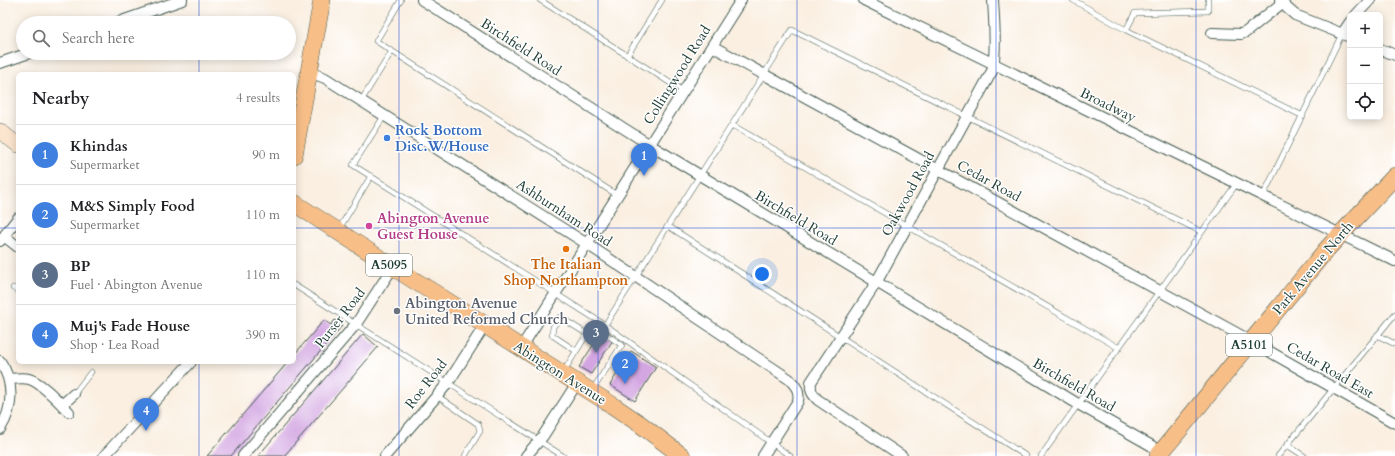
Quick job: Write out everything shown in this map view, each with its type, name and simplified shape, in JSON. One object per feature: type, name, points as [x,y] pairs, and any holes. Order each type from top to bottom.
[{"type":"main road","points":[[296,144],[322,0]]},
{"type":"main road","points":[[0,131],[16,143]]},
{"type":"main road","name":"Park Avenue North","points":[[1160,455],[1340,234],[1395,176]]},
{"type":"main road","name":"Abington Avenue","points":[[296,204],[592,392],[640,424],[682,456]]},
{"type":"street","points":[[136,16],[182,0]]},
{"type":"street","name":"Birchfield Road","points":[[422,0],[650,145],[876,283],[1078,404],[1152,446],[1160,455]]},
{"type":"street","name":"Collingwood Road","points":[[521,348],[741,0]]},
{"type":"street","name":"Broadway","points":[[864,0],[1395,261]]},
{"type":"street","name":"Oakwood Road","points":[[902,456],[818,400],[810,389],[811,382],[876,283],[992,71],[994,65],[993,0]]},
{"type":"street","points":[[1359,12],[1370,0]]},
{"type":"street","points":[[1212,33],[1246,32],[1281,1],[1295,14],[1346,36]]},
{"type":"street","name":"Cedar Road","points":[[712,46],[1252,341]]},
{"type":"street","points":[[1383,50],[1395,55]]},
{"type":"street","points":[[0,63],[16,58]]},
{"type":"street","name":"Ashburnham Road","points":[[309,72],[325,78],[361,100],[587,244],[789,379],[797,389],[799,394],[798,401],[771,443]]},
{"type":"street","points":[[16,220],[2,238],[16,245]]},
{"type":"street","name":"Purser Road","points":[[243,456],[356,324],[393,267]]},
{"type":"street","name":"Roe Road","points":[[385,456],[448,383],[485,325]]},
{"type":"street","name":"Cedar Road East","points":[[1252,341],[1395,423]]},
{"type":"street","points":[[0,361],[10,379],[11,394],[10,407],[0,429]]},
{"type":"street","points":[[104,456],[189,364]]},
{"type":"street","points":[[10,379],[24,378],[36,382],[66,408],[74,394]]},
{"type":"street","points":[[526,456],[539,441],[577,383]]},
{"type":"street","points":[[762,456],[771,443]]},
{"type":"lane","points":[[401,0],[376,41],[617,195]]},
{"type":"lane","points":[[540,0],[683,92]]},
{"type":"lane","points":[[627,56],[662,0]]},
{"type":"lane","points":[[1073,0],[1126,30],[1303,116]]},
{"type":"lane","points":[[1126,30],[1135,13],[1208,11],[1208,0]]},
{"type":"lane","points":[[605,326],[792,30],[1202,232]]},
{"type":"lane","points":[[1263,196],[1303,116],[1346,36]]},
{"type":"lane","points":[[361,100],[392,51]]},
{"type":"lane","points":[[384,116],[353,165],[605,326],[790,456]]},
{"type":"lane","points":[[732,125],[1119,348]]},
{"type":"lane","points":[[337,231],[370,176]]},
{"type":"lane","points":[[1041,456],[1237,183]]},
{"type":"lane","points":[[668,226],[1026,456]]},
{"type":"lane","points":[[296,286],[563,456]]},
{"type":"lane","points":[[1278,456],[1395,314]]},
{"type":"lane","points":[[576,351],[552,335],[553,327],[560,317],[587,334],[601,331],[622,345],[592,392]]},
{"type":"lane","points":[[562,373],[587,334]]},
{"type":"lane","points":[[1377,335],[1395,344]]},
{"type":"lane","points":[[74,394],[92,372]]},
{"type":"lane","points":[[437,396],[478,424],[480,431],[465,456]]},
{"type":"lane","points":[[1286,445],[1304,456]]},
{"type":"building","points":[[324,320],[331,325],[335,320],[342,326],[231,456],[207,456],[286,364],[296,364],[296,353]]},
{"type":"building","points":[[601,333],[613,340],[591,374],[579,367]]},
{"type":"building","points":[[363,334],[378,347],[343,388],[284,456],[258,456]]},
{"type":"building","points":[[631,351],[656,367],[635,401],[610,385]]},
{"type":"place","name":"Rock Bottom Disc.W/House","points":[[387,138]]},
{"type":"place","name":"Khindas","points":[[644,176]]},
{"type":"place","name":"Abington Avenue Guest House","points":[[369,226]]},
{"type":"place","name":"The Italian Shop Northampton","points":[[566,249]]},
{"type":"place","name":"Abington Avenue United Reformed Church","points":[[397,311]]},
{"type":"place","name":"BP","points":[[596,353]]},
{"type":"place","name":"M&S Simply Food","points":[[625,384]]},
{"type":"place","name":"Muj's Fade House","points":[[146,431]]}]
